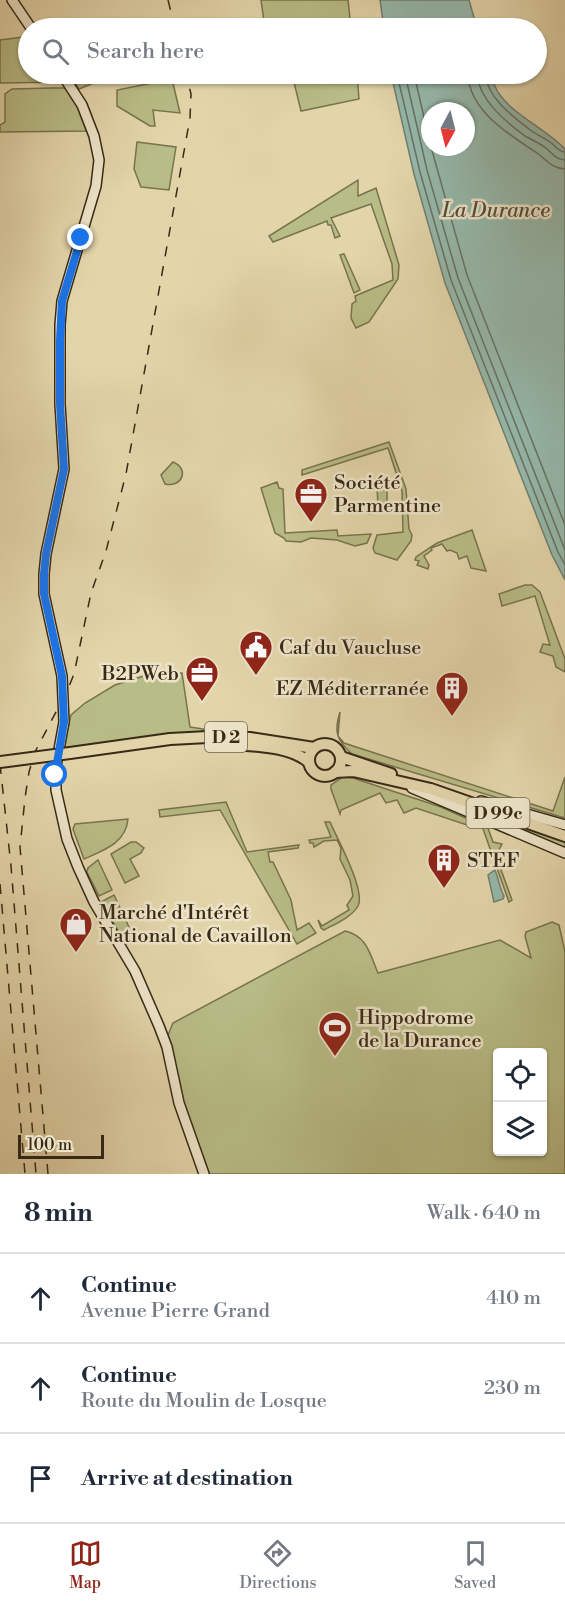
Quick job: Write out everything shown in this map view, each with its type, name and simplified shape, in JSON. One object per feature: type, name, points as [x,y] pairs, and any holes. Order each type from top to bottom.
[{"type":"main road","name":"D 2","points":[[0,762],[170,739],[208,737],[250,738],[314,748]]},
{"type":"main road","name":"D 2","points":[[137,744],[211,743],[258,746],[296,754],[309,762]]},
{"type":"main road","points":[[322,744],[332,745],[341,757],[341,763],[335,772],[328,776],[312,770],[309,762],[310,752],[322,744]]},
{"type":"main road","points":[[341,757],[431,789]]},
{"type":"main road","points":[[335,772],[353,771],[405,783]]},
{"type":"main road","name":"D 99c","points":[[405,783],[431,789],[565,836]]},
{"type":"street","points":[[12,0],[24,18]]},
{"type":"street","points":[[68,84],[82,105],[94,136],[99,160],[96,186],[62,301],[60,392],[64,469],[44,574],[44,594],[62,676],[64,722],[56,766],[56,790],[67,839],[78,867],[94,902],[135,970],[159,1026],[167,1047],[179,1103],[204,1174]]},
{"type":"street","points":[[405,783],[565,853]]},
{"type":"street","points":[[431,789],[565,825]]},
{"type":"green space","points":[[261,0],[348,0],[350,18],[264,18]]},
{"type":"green space","points":[[18,38],[18,83],[0,83],[0,40]]},
{"type":"green space","points":[[76,84],[91,84],[79,89]]},
{"type":"green space","points":[[147,84],[173,84],[180,113],[153,110],[155,126],[150,126],[117,106],[117,90]]},
{"type":"green space","points":[[294,84],[358,84],[359,99],[301,111]]},
{"type":"green space","points":[[66,88],[77,103],[87,131],[0,132],[0,125],[5,122],[5,94],[12,89]]},
{"type":"green space","points":[[137,142],[176,147],[169,190],[141,187],[134,169]]},
{"type":"green space","points":[[358,180],[358,196],[376,188],[399,265],[398,279],[369,322],[356,328],[351,318],[352,304],[356,301],[355,296],[393,280],[392,264],[371,204],[331,218],[340,236],[335,238],[331,225],[328,225],[327,221],[273,242],[269,236]]},
{"type":"green space","points":[[344,254],[360,290],[354,293],[340,255]]},
{"type":"green space","points":[[389,442],[406,489],[409,529],[412,535],[411,541],[397,560],[375,553],[373,548],[377,535],[403,532],[402,491],[388,448],[302,475],[302,470]]},
{"type":"green space","points":[[173,462],[181,469],[182,477],[176,483],[165,484],[161,475]]},
{"type":"green space","points":[[277,482],[279,488],[283,489],[285,533],[337,530],[338,536],[371,534],[367,543],[355,546],[337,540],[311,538],[301,542],[286,541],[275,533],[261,488]]},
{"type":"green space","points":[[383,485],[387,488],[387,512],[368,514],[367,508],[378,507],[377,486]]},
{"type":"green space","points":[[472,530],[486,571],[471,568],[467,556],[459,559],[457,553],[447,551],[442,544],[431,548],[432,550],[424,556],[429,565],[428,569],[417,565],[419,561],[415,560],[416,557],[437,543]]},
{"type":"green space","points":[[525,585],[532,585],[540,592],[565,659],[565,672],[556,667],[553,656],[540,652],[543,644],[550,645],[535,596],[502,606],[499,594]]},
{"type":"green space","points":[[182,673],[190,727],[205,731],[63,749],[71,715],[85,703],[115,685],[150,674]]},
{"type":"green space","points":[[340,712],[338,736],[337,725]]},
{"type":"green space","points":[[338,736],[344,743],[553,811],[565,777],[565,818],[352,754]]},
{"type":"green space","points":[[343,777],[353,778],[441,807],[470,820],[470,826],[416,808],[404,813],[397,800],[386,803],[380,793],[341,810],[340,814],[331,785]]},
{"type":"green space","points":[[226,802],[247,852],[299,845],[298,848],[268,852],[270,862],[273,862],[291,900],[297,930],[309,923],[316,933],[297,944],[220,810],[160,817],[159,810]]},
{"type":"green space","points":[[462,806],[565,841],[565,850]]},
{"type":"green space","points":[[128,819],[123,834],[113,845],[84,859],[73,829],[75,824]]},
{"type":"green space","points":[[325,822],[330,822],[344,852],[355,877],[359,899],[358,906],[352,914],[324,930],[318,920],[322,926],[349,910],[347,905],[353,896],[350,880],[340,859],[341,848],[337,840],[324,841],[314,847],[313,843],[310,843],[309,840],[331,837]]},
{"type":"green space","points":[[482,826],[488,828],[493,842],[502,844],[496,856],[512,900],[509,902]]},
{"type":"green space","points":[[131,842],[136,842],[144,848],[141,853],[130,859],[139,876],[125,883],[111,854]]},
{"type":"green space","points":[[98,860],[112,890],[99,896],[87,872],[88,868]]},
{"type":"green space","points":[[114,895],[135,940],[126,944],[101,902]]},
{"type":"green space","name":"Hippodrome de la Durance","points":[[552,922],[559,925],[565,952],[565,1174],[207,1174],[182,1100],[168,1035],[173,1023],[345,931],[363,941],[378,973],[500,940],[531,958],[526,932]]},
{"type":"water","points":[[380,0],[469,0],[474,18],[383,18]]},
{"type":"water","name":"La Durance","points":[[393,84],[494,84],[506,102],[565,149],[565,580],[552,555],[445,283],[414,174]]},
{"type":"water","points":[[495,870],[504,896],[503,899],[494,902],[488,875]]},
{"type":"railway","points":[[168,0],[172,18]]},
{"type":"railway","points":[[48,1174],[20,847],[25,798],[35,752],[74,674],[91,593],[106,551],[126,474],[190,118],[191,94],[188,84]]},
{"type":"railway","points":[[0,764],[11,866],[36,1174]]},
{"type":"railway","points":[[0,884],[25,1174]]},
{"type":"place","name":"Société Parmentine","points":[[311,523]]},
{"type":"place","name":"Caf du Vaucluse","points":[[256,676]]},
{"type":"place","name":"B2PWeb","points":[[202,702]]},
{"type":"place","name":"EZ Méditerranée","points":[[452,717]]},
{"type":"place","name":"STEF","points":[[444,889]]},
{"type":"place","name":"Marché d'Intérêt National de Cavaillon","points":[[76,953]]},
{"type":"place","name":"Hippodrome de la Durance","points":[[335,1057]]},
{"type":"route","points":[[55,775],[64,722],[62,676],[44,594],[44,574],[64,469],[60,404],[62,301],[81,238]]}]
